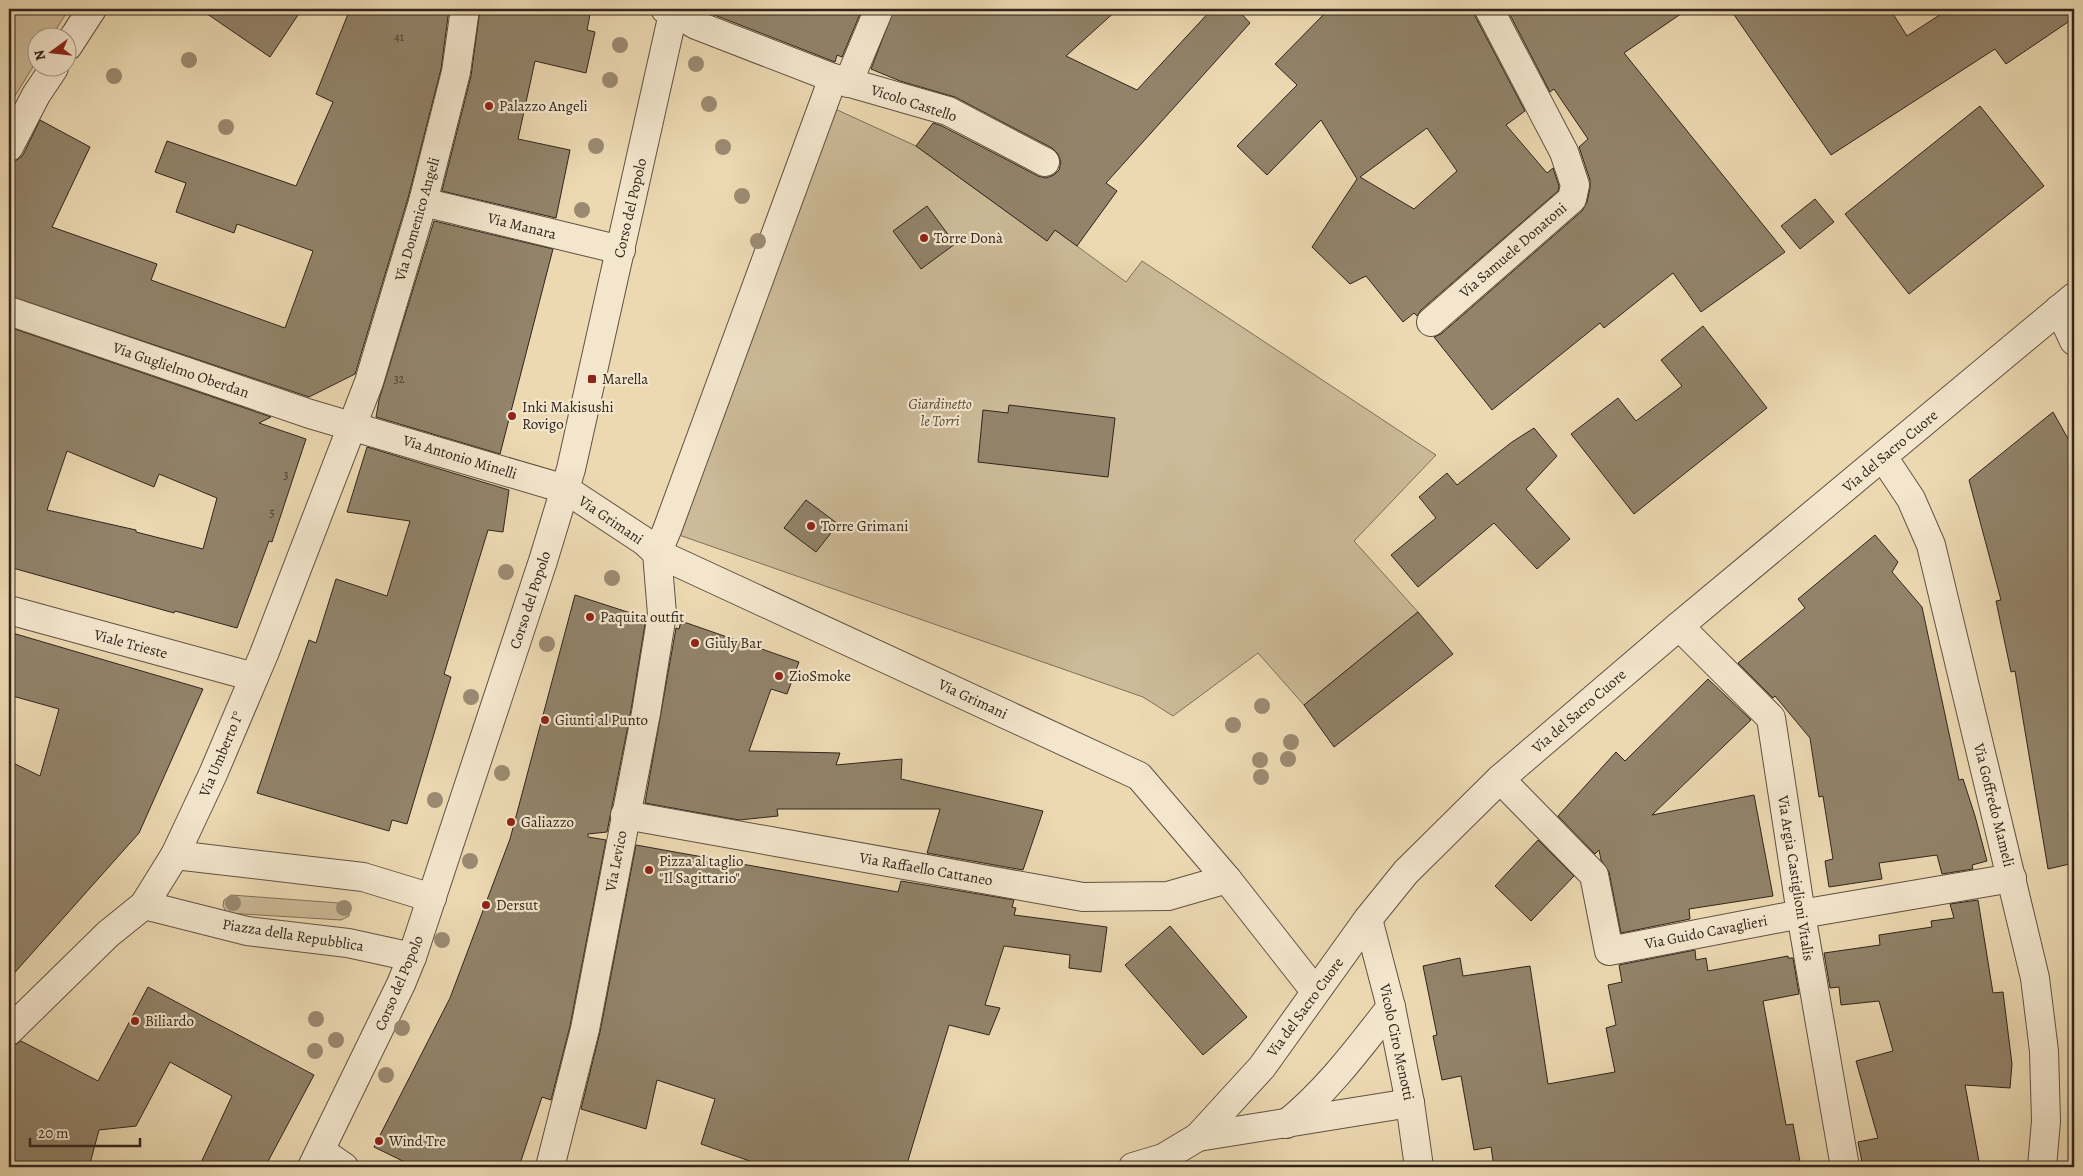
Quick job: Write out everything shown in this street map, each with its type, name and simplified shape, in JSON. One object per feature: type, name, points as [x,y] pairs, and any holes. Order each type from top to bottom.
[{"type":"street","points":[[78,31],[92,9]]},
{"type":"street","name":"Via Domenico Angeli","points":[[354,426],[423,202],[456,72],[465,9]]},
{"type":"street","points":[[657,553],[841,80],[879,9]]},
{"type":"street","name":"Via Samuele Donatoni","points":[[1431,322],[1572,199],[1575,185],[1564,152],[1489,9]]},
{"type":"street","name":"Vicolo Castello","points":[[671,10],[696,25],[841,80],[948,111],[1045,162]]},
{"type":"street","name":"Corso del Popolo","points":[[316,1159],[401,984],[412,957],[565,489],[620,250],[671,10]]},
{"type":"street","points":[[9,147],[36,95],[47,78]]},
{"type":"street","name":"Via Manara","points":[[423,202],[620,250]]},
{"type":"street","points":[[2066,303],[2074,341]]},
{"type":"street","name":"Via del Sacro Cuore","points":[[1133,1167],[1163,1158],[1198,1138],[1262,1067],[1368,919],[1406,872],[1500,779],[1679,626],[2066,303]]},
{"type":"street","name":"Via Guglielmo Oberdan","points":[[9,311],[310,414],[354,426]]},
{"type":"street","name":"Via Antonio Minelli","points":[[354,426],[565,489]]},
{"type":"street","name":"Via Umberto I°","points":[[11,1025],[108,934],[144,905],[175,855],[213,774],[254,677],[354,426]]},
{"type":"street","name":"Via Goffredo Mameli","points":[[1883,457],[1911,499],[1931,545],[2035,978],[2044,1052],[2046,1121],[2042,1167]]},
{"type":"street","name":"Via Grimani","points":[[565,489],[644,541],[657,553],[1139,776],[1227,879],[1315,991]]},
{"type":"street","name":"Via Levico","points":[[550,1167],[585,1028],[646,713],[662,614],[657,553]]},
{"type":"street","name":"Viale Trieste","points":[[9,610],[254,677]]},
{"type":"street","name":"Via Argia Castiglioni Vitalis","points":[[1679,626],[1771,718],[1801,914],[1845,1167]]},
{"type":"street","name":"Via Guido Cavaglieri","points":[[1500,779],[1594,875],[1609,951],[1801,914],[2012,878]]},
{"type":"street","name":"Via Raffaello Cattaneo","points":[[625,815],[1083,897],[1168,896],[1227,879]]},
{"type":"street","points":[[175,855],[363,877],[432,898]]},
{"type":"street","name":"Piazza della Repubblica","points":[[144,905],[247,931],[348,943],[412,957]]},
{"type":"street","name":"Vicolo Ciro Menotti","points":[[1368,919],[1391,1007],[1410,1103],[1419,1167]]},
{"type":"street","points":[[1286,1124],[1331,1083],[1391,1007]]},
{"type":"street","points":[[1198,1138],[1410,1103]]},
{"type":"street","points":[[316,1159],[344,1167]]},
{"type":"green space","points":[[9,9],[69,9],[57,28],[28,28],[28,75],[15,96],[9,95]]},
{"type":"green space","name":"Giardinetto le Torri","points":[[833,108],[916,146],[1047,241],[1055,230],[1126,282],[1142,261],[1436,455],[1354,541],[1418,612],[1304,705],[1258,653],[1173,716],[1143,697],[679,535]]},
{"type":"green space","points":[[231,895],[339,903],[350,907],[349,916],[341,920],[227,913],[223,906],[224,900]]},
{"type":"building","points":[[200,9],[302,9],[270,57]]},
{"type":"building","points":[[350,9],[449,9],[441,69],[408,198],[355,374],[309,397],[9,296],[9,162],[17,160],[23,155],[40,120],[90,147],[52,227],[157,264],[151,280],[285,328],[313,251],[237,224],[234,233],[176,212],[186,183],[155,172],[167,141],[296,186],[333,102],[316,94]]},
{"type":"building","name":"Palazzo Angeli","points":[[480,9],[591,9],[587,30],[595,32],[586,73],[535,61],[518,139],[570,150],[556,218],[442,191],[471,76]]},
{"type":"building","points":[[699,9],[862,9],[842,57],[837,55],[835,62]]},
{"type":"building","points":[[894,9],[1118,9],[1066,56],[1137,90],[1212,9],[1237,9],[1250,23],[1106,183],[1117,191],[1077,246],[1055,230],[1047,241],[916,146],[933,123],[1038,176],[1046,178],[1054,175],[1059,170],[1061,162],[1058,154],[1052,148],[955,97],[900,81],[871,69]]},
{"type":"building","points":[[1329,9],[1473,9],[1525,111],[1506,125],[1547,173],[1553,168],[1559,186],[1558,191],[1421,310],[1417,316],[1414,313],[1403,322],[1366,276],[1350,284],[1312,247],[1357,179],[1321,120],[1267,175],[1237,146],[1297,85],[1275,64]],"holes":[[[1427,128],[1457,171],[1414,209],[1360,177]]]},
{"type":"building","points":[[1507,9],[1688,9],[1624,53],[1785,252],[1701,312],[1673,273],[1604,328],[1600,323],[1492,410],[1434,337],[1441,334],[1582,211],[1587,202],[1590,188],[1590,180],[1579,147],[1588,139],[1554,89],[1550,92]]},
{"type":"building","points":[[1730,9],[1890,9],[1907,36],[1949,9],[2074,9],[2074,18],[2006,64],[1995,49],[1831,155]]},
{"type":"building","points":[[1980,106],[2044,186],[1909,294],[1845,214]]},
{"type":"building","points":[[1815,199],[1834,222],[1800,249],[1781,226]]},
{"type":"building","name":"Torre Donà","points":[[927,206],[955,244],[921,269],[893,231]]},
{"type":"building","points":[[434,221],[553,249],[500,454],[376,417],[379,400]]},
{"type":"building","points":[[1703,326],[1767,408],[1634,514],[1571,434],[1618,398],[1636,421],[1682,386],[1661,360]]},
{"type":"building","points":[[9,327],[271,417],[259,423],[306,439],[272,542],[269,541],[237,628],[175,611],[174,613],[9,567]],"holes":[[[67,451],[154,487],[159,474],[217,498],[203,549],[136,532],[136,530],[47,510]]]},
{"type":"building","points":[[1009,405],[1115,418],[1108,477],[978,462],[983,410],[1008,413]]},
{"type":"building","points":[[2053,412],[2071,444],[2074,458],[2074,814],[2068,814],[2074,863],[2048,869],[2015,671],[2011,672],[1996,601],[2001,600],[1969,480]]},
{"type":"building","points":[[1534,428],[1557,456],[1526,489],[1570,539],[1537,569],[1494,523],[1418,587],[1391,555],[1436,518],[1419,497],[1447,473],[1457,485],[1512,442]]},
{"type":"building","points":[[367,447],[509,490],[503,532],[488,530],[444,674],[451,677],[407,824],[392,820],[389,831],[257,793],[309,640],[316,643],[336,579],[387,596],[410,521],[347,512]]},
{"type":"building","name":"Torre Grimani","points":[[806,500],[838,524],[816,552],[784,528]]},
{"type":"building","points":[[1875,535],[1898,562],[1892,572],[1922,607],[1959,780],[1963,779],[1987,861],[1972,865],[1973,869],[1942,874],[1937,855],[1879,863],[1882,879],[1829,887],[1825,861],[1833,859],[1823,796],[1819,797],[1810,738],[1775,696],[1773,698],[1738,663],[1805,608],[1798,599]]},
{"type":"building","points":[[575,595],[646,618],[631,710],[607,832],[588,834],[588,837],[606,840],[570,1026],[551,1100],[542,1097],[519,1167],[415,1167],[374,1147],[450,998],[510,839]]},
{"type":"building","points":[[1418,612],[1453,654],[1334,747],[1304,705]]},
{"type":"building","points":[[681,621],[799,662],[787,694],[771,689],[749,751],[840,753],[836,765],[902,759],[901,779],[1043,811],[1023,870],[927,853],[940,809],[777,809],[778,816],[739,820],[645,803],[676,628],[679,629]]},
{"type":"building","points":[[9,632],[203,689],[139,833],[9,979],[9,761],[40,776],[59,709],[9,695]]},
{"type":"building","points":[[1708,679],[1751,720],[1652,815],[1754,795],[1773,896],[1689,909],[1690,919],[1621,933],[1609,872],[1601,860],[1599,850],[1595,854],[1558,816],[1616,752],[1625,761]]},
{"type":"building","points":[[1538,840],[1574,876],[1531,921],[1495,886]]},
{"type":"building","points":[[636,845],[898,892],[901,881],[1014,900],[1012,907],[1016,908],[1014,915],[1107,927],[1101,972],[1069,968],[1070,955],[1004,946],[985,1005],[1000,1008],[989,1035],[949,1025],[906,1167],[767,1167],[701,1144],[715,1099],[657,1080],[646,1129],[581,1109],[600,1032]]},
{"type":"building","points":[[1978,900],[1993,993],[2003,992],[2012,1064],[2010,1088],[1965,1085],[1980,1167],[1863,1167],[1858,1142],[1878,1138],[1856,1061],[1893,1051],[1879,1001],[1841,1005],[1839,987],[1830,988],[1824,953],[1880,945],[1879,935],[1932,927],[1931,921],[1954,918],[1950,904]]},
{"type":"building","points":[[1170,926],[1247,1017],[1203,1055],[1125,965]]},
{"type":"building","points":[[1695,950],[1696,960],[1706,958],[1708,971],[1788,956],[1788,958],[1793,958],[1799,994],[1763,1001],[1786,1125],[1793,1124],[1801,1167],[1494,1167],[1491,1147],[1474,1150],[1461,1076],[1442,1080],[1433,1036],[1437,1035],[1423,966],[1460,958],[1463,976],[1530,966],[1548,1084],[1615,1072],[1606,1028],[1616,1025],[1608,985],[1622,982],[1619,965]]},
{"type":"building","points":[[148,987],[314,1075],[265,1167],[199,1167],[232,1096],[170,1062],[136,1126],[99,1130],[89,1167],[9,1167],[9,1046],[13,1046],[21,1041],[98,1081]]},
{"type":"place","name":"Palazzo Angeli","points":[[489,106]]},
{"type":"place","name":"Torre Donà","points":[[924,238]]},
{"type":"place","name":"Marella","points":[[592,379]]},
{"type":"place","name":"Inki Makisushi Rovigo","points":[[512,416]]},
{"type":"place","name":"Torre Grimani","points":[[811,526]]},
{"type":"place","name":"Paquita outfit","points":[[590,617]]},
{"type":"place","name":"Giuly Bar","points":[[695,643]]},
{"type":"place","name":"ZioSmoke","points":[[779,676]]},
{"type":"place","name":"Giunti al Punto","points":[[545,720]]},
{"type":"place","name":"Galiazzo","points":[[511,822]]},
{"type":"place","name":"Pizza al taglio \"Il Sagittario\"","points":[[649,870]]},
{"type":"place","name":"Dersut","points":[[486,905]]},
{"type":"place","name":"Biliardo","points":[[135,1021]]},
{"type":"place","name":"Wind Tre","points":[[379,1141]]}]
